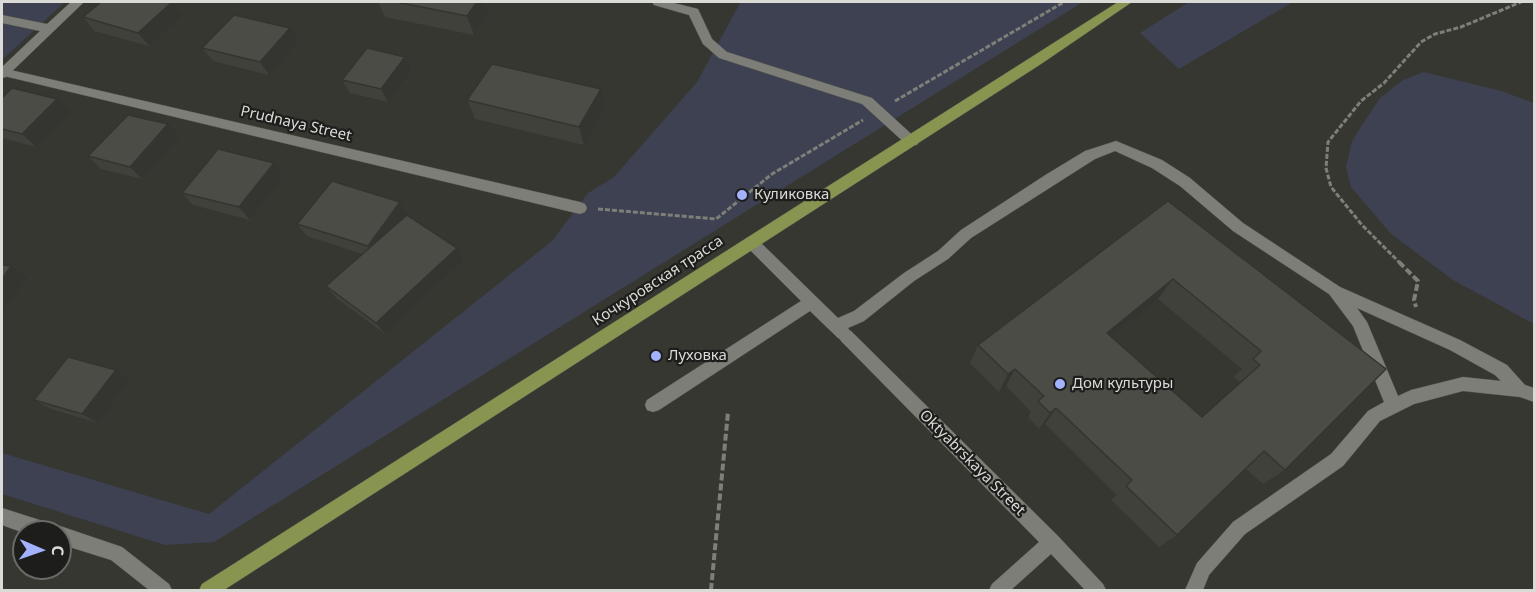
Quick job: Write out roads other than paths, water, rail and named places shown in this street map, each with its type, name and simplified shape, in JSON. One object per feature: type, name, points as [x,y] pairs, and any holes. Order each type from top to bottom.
[{"type":"main road","name":"Кочкуровская трасса","points":[[208,591],[1126,2]]},
{"type":"street","points":[[3,73],[78,2]]},
{"type":"street","points":[[658,2],[694,12],[707,40],[723,55],[867,101],[912,141]]},
{"type":"street","points":[[2,19],[49,29]]},
{"type":"street","name":"Prudnaya Street","points":[[3,73],[580,208]]},
{"type":"street","points":[[841,331],[909,277],[943,255],[966,234],[1090,154],[1116,146],[1157,164],[1185,182],[1238,227],[1334,290],[1421,329],[1501,370],[1527,392]]},
{"type":"street","name":"Oktyabrskaya Street","points":[[751,242],[1052,542],[1096,591]]},
{"type":"street","points":[[1334,290],[1359,322],[1394,406]]},
{"type":"street","points":[[653,405],[811,302]]},
{"type":"street","points":[[1194,591],[1203,569],[1239,528],[1337,460],[1374,416],[1411,397],[1463,384],[1527,392]]},
{"type":"street","points":[[72,540],[116,554],[163,591]]},
{"type":"street","points":[[998,591],[1052,542]]},
{"type":"place","name":"Куликовка","points":[[742,195]]},
{"type":"place","name":"Луховка","points":[[656,356]]},
{"type":"place","name":"Дом культуры","points":[[1060,384]]}]
